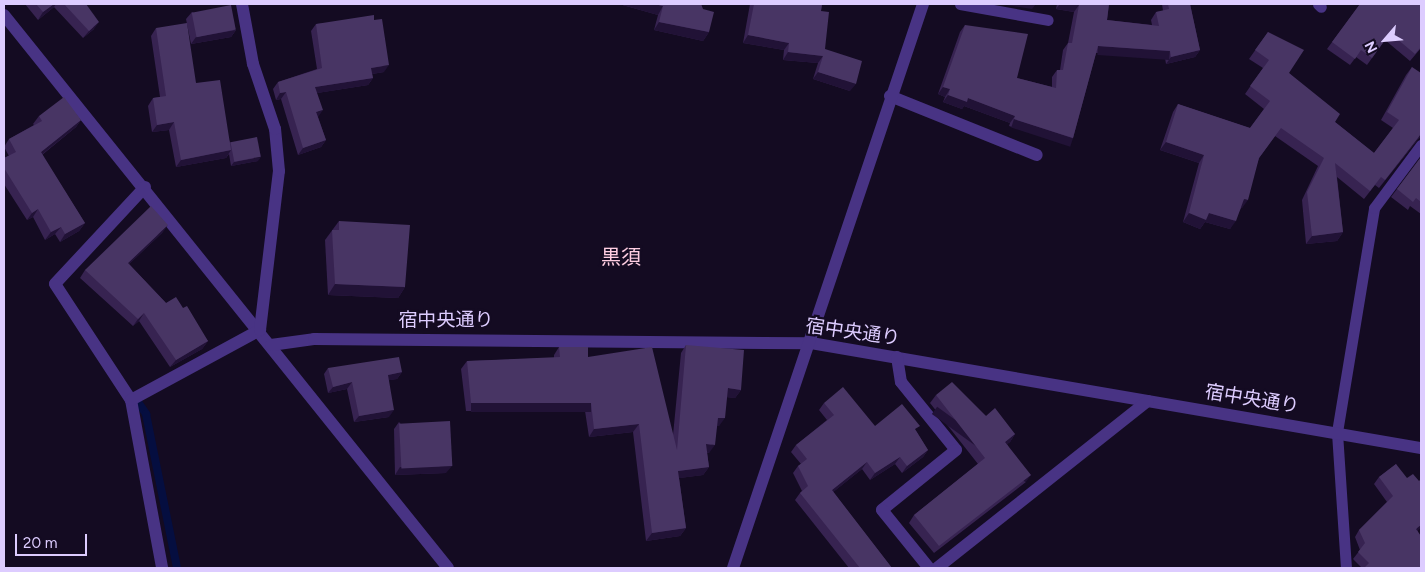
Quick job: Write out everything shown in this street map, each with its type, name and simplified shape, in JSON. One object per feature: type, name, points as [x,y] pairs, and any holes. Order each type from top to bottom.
[{"type":"street","points":[[242,4],[253,64],[275,129],[279,171],[260,330]]},
{"type":"street","points":[[733,568],[811,343],[890,96],[923,4]]},
{"type":"street","points":[[4,15],[260,330],[448,568]]},
{"type":"street","points":[[890,96],[1036,155]]},
{"type":"street","points":[[145,187],[55,284],[131,400],[162,568]]},
{"type":"street","points":[[131,400],[260,330]]},
{"type":"street","name":"宿中央通り","points":[[271,345],[314,339],[811,343],[1148,402],[1337,432],[1421,448]]},
{"type":"street","points":[[897,357],[901,382],[956,450],[882,510],[929,568]]},
{"type":"street","points":[[937,568],[1148,402]]},
{"type":"lane","points":[[960,4],[1048,20]]},
{"type":"lane","points":[[1346,568],[1337,432],[1374,208],[1421,145]]},
{"type":"building","points":[[36,4],[54,4],[43,12]]},
{"type":"building","points":[[64,4],[86,4],[99,22],[89,31]]},
{"type":"building","points":[[654,4],[701,4],[703,9],[714,12],[709,32],[659,22],[663,6]]},
{"type":"building","points":[[754,4],[822,4],[821,11],[829,12],[825,49],[862,61],[856,84],[818,72],[823,56],[788,52],[789,43],[748,35]]},
{"type":"building","points":[[1071,4],[1109,4],[1107,20],[1159,26],[1156,12],[1169,9],[1168,4],[1190,4],[1200,50],[1171,57],[1170,51],[1098,46],[1073,138],[1014,119],[1015,116],[968,98],[967,102],[948,95],[950,89],[943,87],[965,25],[1028,34],[1017,78],[1056,88],[1057,70],[1063,70],[1068,43],[1072,43],[1079,5]]},
{"type":"building","points":[[1360,4],[1421,4],[1421,47],[1415,54],[1390,33],[1372,58],[1361,50],[1355,59],[1332,42]]},
{"type":"building","points":[[231,5],[236,30],[197,37],[192,13]]},
{"type":"building","points":[[374,15],[374,20],[382,19],[389,65],[371,68],[373,78],[315,87],[323,110],[316,112],[326,140],[303,148],[286,92],[280,93],[278,82],[322,68],[316,24]]},
{"type":"building","points":[[187,23],[196,83],[220,80],[231,150],[181,160],[174,122],[157,125],[153,98],[166,96],[156,28]]},
{"type":"building","points":[[1268,32],[1304,50],[1289,73],[1340,114],[1335,122],[1374,153],[1399,120],[1387,112],[1412,67],[1421,73],[1421,134],[1385,180],[1381,177],[1370,191],[1335,163],[1343,232],[1312,236],[1307,192],[1324,158],[1281,128],[1259,158],[1248,200],[1244,199],[1236,221],[1209,213],[1206,220],[1189,213],[1204,155],[1166,142],[1178,104],[1250,128],[1270,101],[1250,86],[1269,60],[1255,50]]},
{"type":"building","points":[[64,97],[81,120],[41,152],[85,223],[65,234],[61,227],[51,232],[38,209],[32,213],[4,168],[4,158],[16,152],[9,139],[42,121],[39,116]]},
{"type":"building","points":[[257,137],[261,157],[234,162],[230,142]]},
{"type":"building","points":[[1421,157],[1421,202],[1416,198],[1413,202],[1397,189]]},
{"type":"building","points":[[151,206],[168,225],[128,263],[166,303],[176,297],[183,308],[187,306],[208,341],[176,360],[144,313],[138,319],[85,270]]},
{"type":"building","points":[[339,221],[410,225],[405,287],[335,284],[332,230],[339,230]]},
{"type":"building","points":[[686,345],[744,350],[741,390],[728,388],[725,418],[718,418],[715,445],[706,444],[709,467],[678,471],[686,528],[652,533],[639,424],[594,429],[591,403],[471,403],[467,361],[560,357],[559,347],[588,347],[588,357],[652,347],[677,450]]},
{"type":"building","points":[[399,357],[402,372],[388,375],[394,410],[359,416],[352,382],[333,387],[328,368]]},
{"type":"building","points":[[952,382],[986,416],[995,408],[1015,434],[1005,442],[1031,475],[939,546],[914,515],[985,458],[936,395]]},
{"type":"building","points":[[843,387],[875,426],[902,404],[920,426],[915,429],[928,450],[907,466],[900,457],[875,473],[867,462],[832,490],[892,568],[860,568],[800,493],[808,486],[798,466],[807,459],[796,445],[834,415],[824,403]]},
{"type":"building","points":[[450,421],[452,466],[401,469],[399,424]]},
{"type":"building","points":[[1396,464],[1407,478],[1413,474],[1419,481],[1421,479],[1421,525],[1416,529],[1421,536],[1421,568],[1364,568],[1369,563],[1358,552],[1365,543],[1359,530],[1393,496],[1379,477]]},
{"type":"waterway","points":[[134,396],[146,414],[177,568]]},
{"type":"district","name":"黒須","points":[[621,257]]}]
